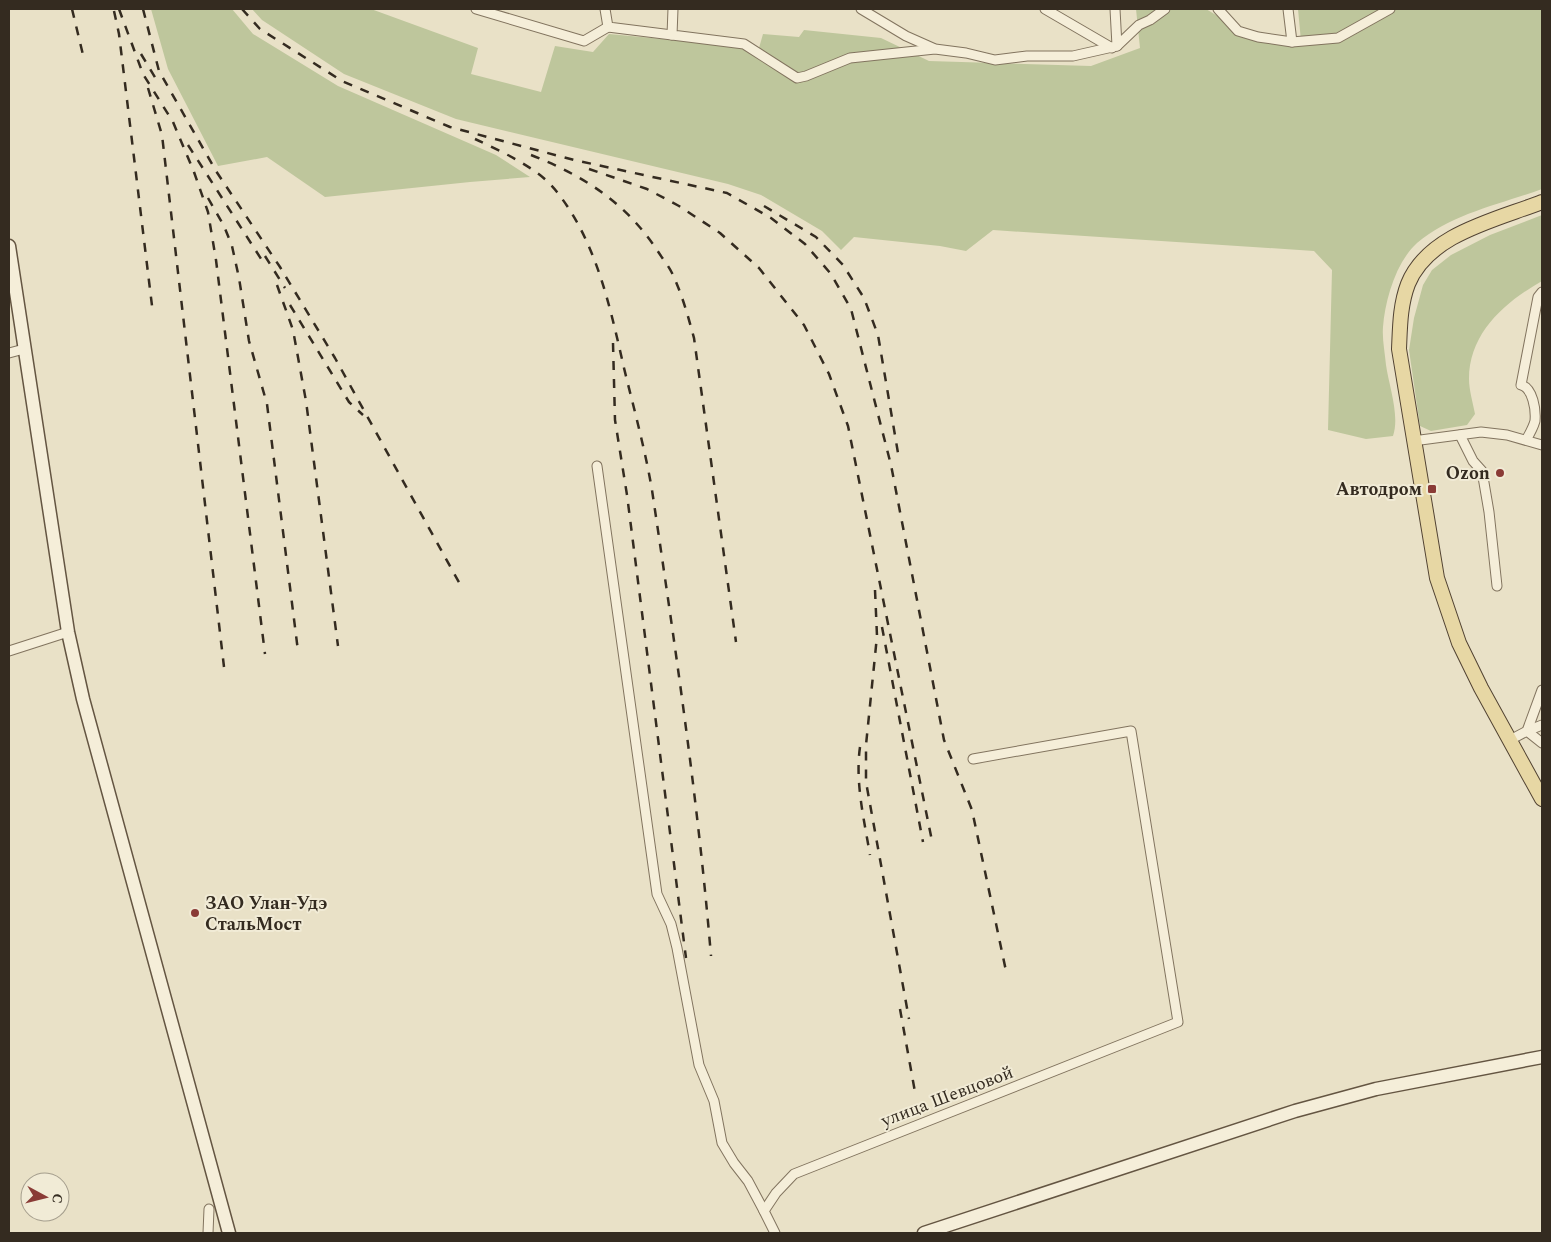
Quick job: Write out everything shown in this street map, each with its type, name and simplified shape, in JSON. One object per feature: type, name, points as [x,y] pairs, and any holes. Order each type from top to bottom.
[{"type":"main road","points":[[1542,202],[1460,233],[1439,245],[1420,263],[1408,284],[1400,313],[1399,349],[1437,578],[1459,643],[1481,688],[1542,799]]},
{"type":"street","points":[[476,9],[584,41],[608,27],[744,44],[797,78],[850,58],[935,49],[966,53],[995,60],[1027,56],[1073,56],[1115,47],[1139,25],[1150,20],[1165,9]]},
{"type":"street","points":[[605,9],[608,27]]},
{"type":"street","points":[[672,35],[673,9]]},
{"type":"street","points":[[861,9],[906,36],[935,49]]},
{"type":"street","points":[[1045,9],[1115,47]]},
{"type":"street","points":[[1115,9],[1115,47]]},
{"type":"street","points":[[1218,9],[1238,31],[1258,37],[1292,42],[1338,38],[1390,9]]},
{"type":"street","points":[[1288,9],[1292,42]]},
{"type":"street","points":[[9,246],[68,632],[83,699],[229,1233]]},
{"type":"street","points":[[1526,440],[1534,423],[1534,416],[1530,391],[1526,386],[1521,385],[1538,298],[1542,292]]},
{"type":"street","points":[[9,353],[24,349]]},
{"type":"street","points":[[1413,441],[1480,432],[1507,435],[1542,445]]},
{"type":"street","points":[[1460,435],[1466,448],[1482,471],[1489,512],[1497,586]]},
{"type":"street","points":[[597,466],[657,894],[670,924],[677,948],[699,1064],[714,1101],[722,1143],[734,1164],[748,1181],[774,1233]]},
{"type":"street","points":[[9,651],[68,632]]},
{"type":"street","points":[[1527,731],[1542,690]]},
{"type":"street","points":[[1510,740],[1542,725]]},
{"type":"street","name":"улица Шевцовой","points":[[764,1211],[776,1193],[794,1174],[1178,1022],[1131,730],[973,759]]},
{"type":"street","points":[[1527,731],[1542,742]]},
{"type":"street","points":[[924,1233],[1295,1111],[1376,1089],[1542,1057]]},
{"type":"street","points":[[208,1233],[210,1209]]},
{"type":"green space","points":[[151,9],[232,9],[253,34],[338,86],[496,155],[530,177],[325,197],[267,157],[218,166],[168,69]]},
{"type":"green space","points":[[252,9],[371,9],[478,48],[471,74],[541,92],[555,46],[593,52],[609,34],[759,48],[763,34],[799,37],[804,30],[881,38],[929,61],[1091,66],[1140,48],[1136,9],[1206,9],[1262,43],[1301,41],[1298,9],[1542,9],[1542,189],[1493,205],[1445,224],[1417,243],[1403,260],[1389,294],[1383,327],[1386,365],[1395,410],[1395,428],[1393,436],[1366,439],[1328,430],[1332,270],[1314,251],[993,230],[966,251],[940,246],[854,237],[841,250],[822,231],[761,195],[728,184],[456,119],[344,74],[262,20]]},
{"type":"green space","points":[[1542,215],[1542,281],[1528,289],[1503,309],[1482,333],[1475,347],[1469,379],[1475,414],[1467,425],[1431,431],[1420,426],[1409,350],[1414,318],[1423,285],[1432,270],[1451,255],[1490,235]]},
{"type":"railway","points":[[72,9],[84,59]]},
{"type":"railway","points":[[119,9],[143,74],[173,122],[208,212],[216,260],[265,654]]},
{"type":"railway","points":[[143,9],[159,71],[216,171],[280,267],[335,358],[461,586]]},
{"type":"railway","points":[[242,9],[260,29],[342,81],[450,127],[574,160],[727,193],[771,218],[805,244],[831,274],[851,309],[891,465],[944,740],[972,810],[1006,971]]},
{"type":"railway","points":[[114,11],[119,34],[153,314]]},
{"type":"railway","points":[[141,54],[159,84]]},
{"type":"railway","points":[[148,88],[162,135],[224,667]]},
{"type":"railway","points":[[475,139],[530,168],[557,192],[582,232],[592,254],[607,299],[643,444],[652,490],[693,781],[711,956]]},
{"type":"railway","points":[[188,145],[265,265]]},
{"type":"railway","points":[[531,155],[569,172],[602,192],[617,204],[645,233],[669,267],[676,281],[694,338],[736,642]]},
{"type":"railway","points":[[589,169],[647,189],[679,206],[720,233],[759,268],[804,325],[829,374],[848,426],[932,841]]},
{"type":"railway","points":[[208,198],[224,226],[232,246],[249,341],[267,404],[298,651]]},
{"type":"railway","points":[[764,206],[816,237],[843,265],[864,298],[878,335],[898,453]]},
{"type":"railway","points":[[265,256],[285,288]]},
{"type":"railway","points":[[277,285],[293,330],[306,401],[338,646]]},
{"type":"railway","points":[[290,305],[349,402],[363,415]]},
{"type":"railway","points":[[613,343],[615,420],[627,495],[686,958]]},
{"type":"railway","points":[[875,590],[877,636],[866,745],[866,782],[909,1019]]},
{"type":"railway","points":[[882,627],[923,842]]},
{"type":"railway","points":[[860,747],[859,787],[870,855]]},
{"type":"railway","points":[[900,1009],[915,1092]]},
{"type":"place","name":"Ozon","points":[[1500,473]]},
{"type":"place","name":"Автодром","points":[[1432,489]]},
{"type":"place","name":"ЗАО Улан-Удэ СтальМост","points":[[195,913]]}]
